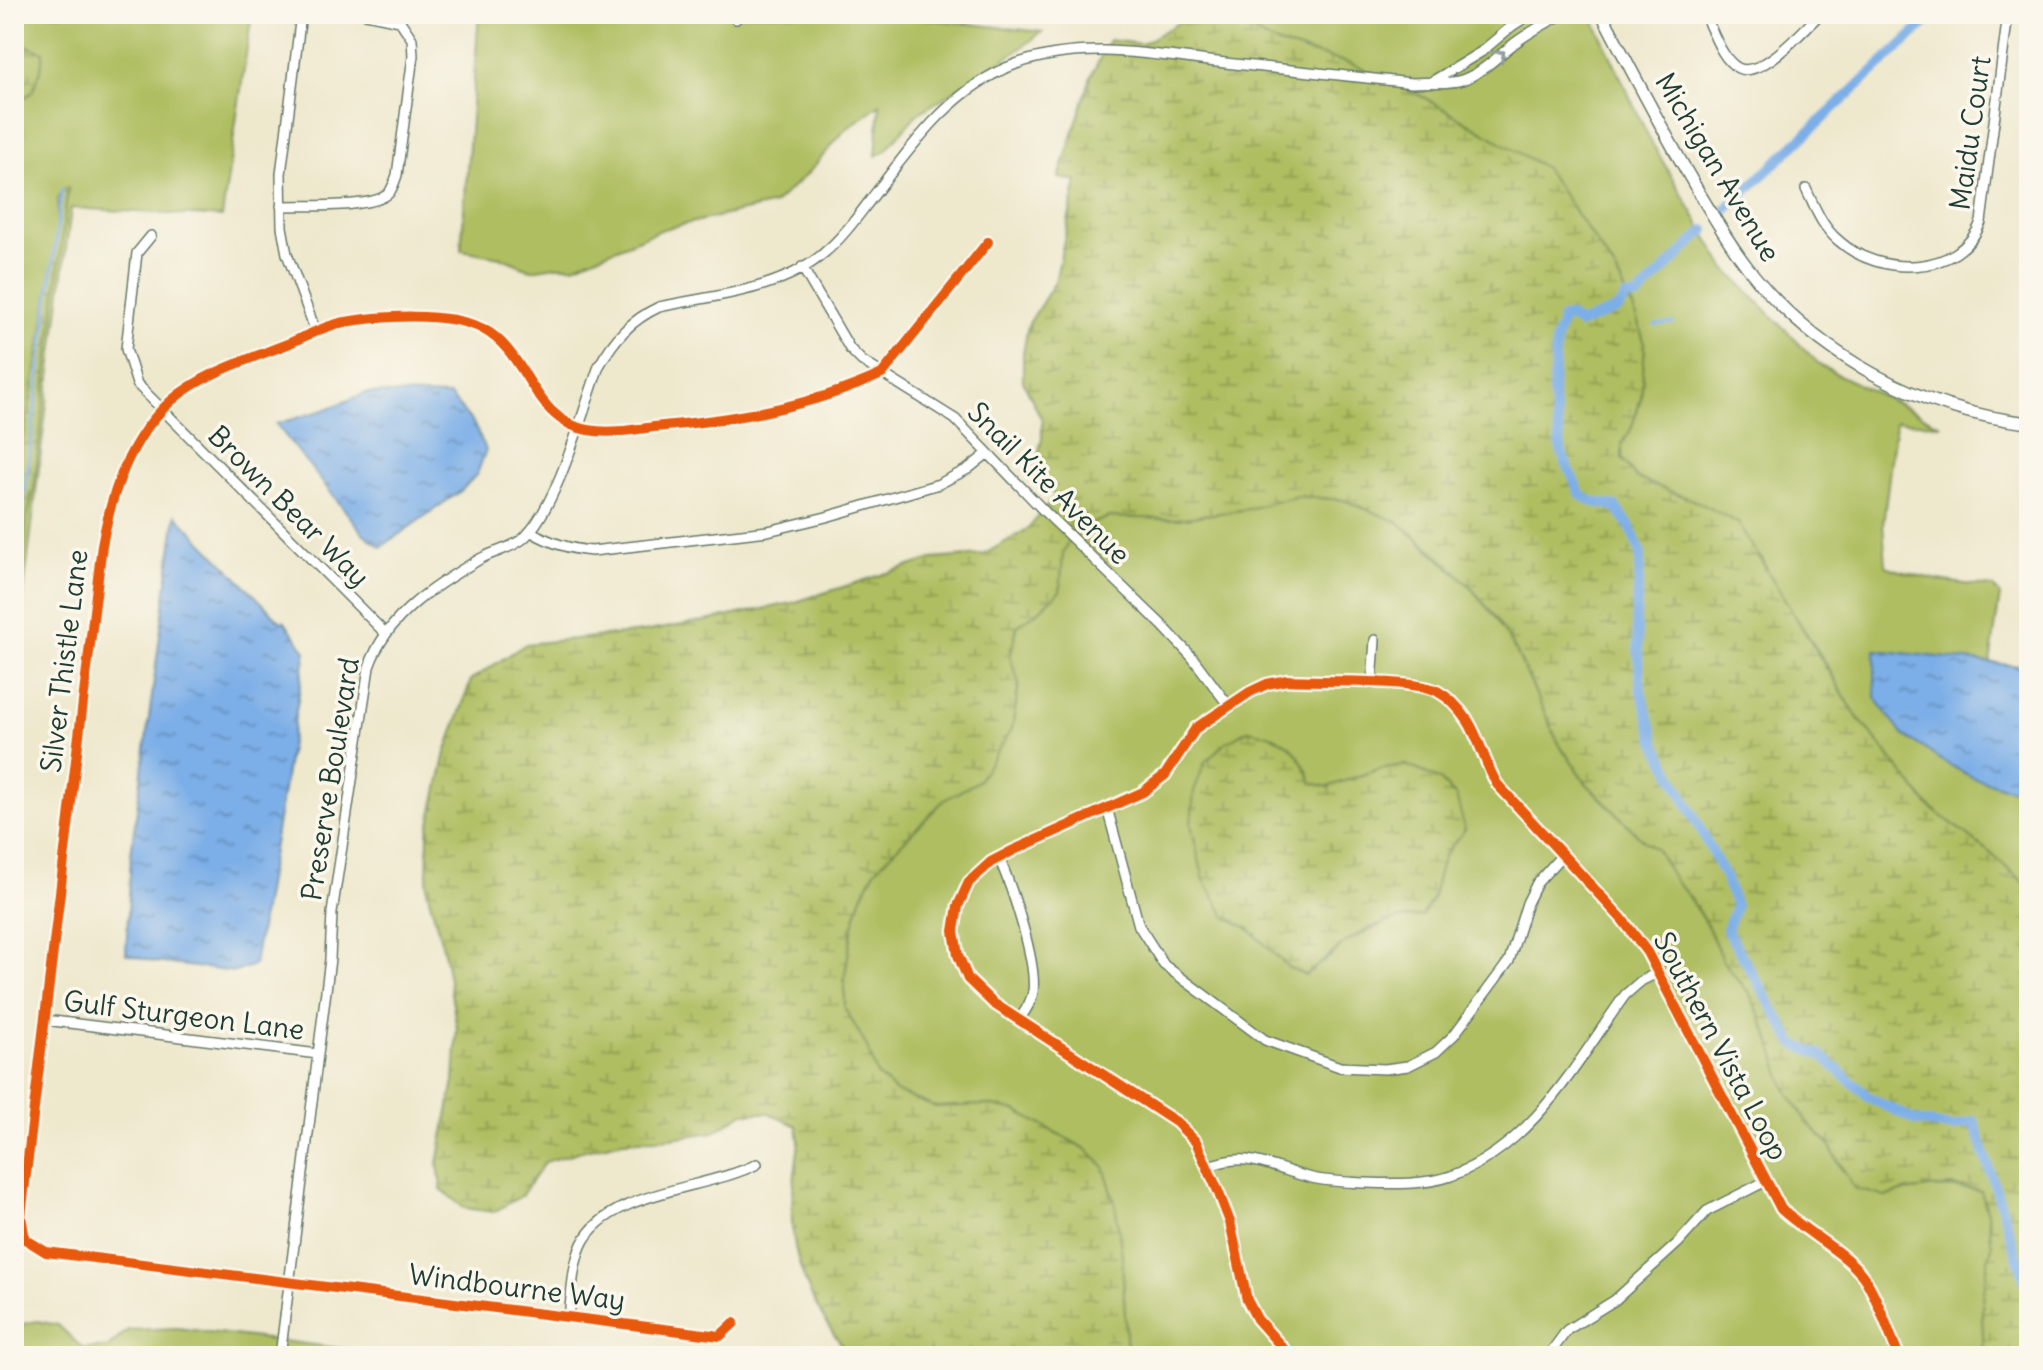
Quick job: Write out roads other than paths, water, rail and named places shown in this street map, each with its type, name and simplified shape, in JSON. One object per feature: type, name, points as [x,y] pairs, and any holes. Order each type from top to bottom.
[{"type":"street","points":[[301,14],[281,174],[281,206],[287,254],[316,332]]},
{"type":"street","points":[[281,206],[359,203],[380,199],[390,192],[397,175],[413,56],[412,39],[400,21],[366,14]]},
{"type":"street","points":[[1433,81],[1481,52],[1531,14]]},
{"type":"street","name":"Preserve Boulevard","points":[[280,1356],[330,959],[332,913],[369,667],[376,645],[393,622],[414,603],[483,557],[522,540],[530,531],[541,517],[553,491],[605,356],[620,336],[642,315],[659,307],[788,276],[824,254],[951,103],[979,83],[1015,65],[1062,52],[1113,51],[1412,83],[1451,83],[1486,67],[1517,41],[1563,14]]},
{"type":"street","name":"Michigan Avenue","points":[[1602,14],[1656,120],[1730,244],[1786,311],[1852,361],[1897,388],[1952,409],[2029,423]]},
{"type":"street","points":[[1704,14],[1726,56],[1737,68],[1746,70],[1770,61],[1820,14]]},
{"type":"street","name":"Maidu Court","points":[[1806,189],[1823,225],[1840,242],[1876,263],[1895,266],[1934,263],[1954,256],[1966,247],[1975,237],[1981,222],[2008,14]]},
{"type":"street","name":"Brown Bear Way","points":[[151,236],[137,253],[126,349],[137,384],[385,633]]},
{"type":"street","points":[[577,427],[589,431],[615,431],[726,420],[793,405],[861,384],[882,374],[988,242]]},
{"type":"street","name":"Snail Kite Avenue","points":[[802,267],[850,349],[862,361],[955,419],[1162,625],[1192,657],[1229,706]]},
{"type":"street","name":"Silver Thistle Lane","points":[[290,1282],[46,1252],[25,1239],[21,1216],[102,545],[110,502],[141,436],[162,411],[194,384],[336,324],[367,319],[449,317],[498,338],[514,355],[537,395],[553,415],[577,427]]},
{"type":"street","points":[[530,531],[547,542],[573,550],[592,551],[768,531],[939,484],[968,469],[988,453]]},
{"type":"street","points":[[1372,684],[1375,640]]},
{"type":"street","name":"Southern Vista Loop","points":[[1290,1356],[1257,1319],[1247,1300],[1230,1222],[1196,1142],[1176,1122],[993,1003],[968,979],[958,955],[954,931],[958,906],[969,882],[999,858],[1143,792],[1165,775],[1196,728],[1259,688],[1287,680],[1411,685],[1435,690],[1453,701],[1470,724],[1487,769],[1497,784],[1622,919],[1647,952],[1781,1209],[1799,1227],[1850,1263],[1864,1278],[1899,1356]]},
{"type":"street","points":[[1107,808],[1139,926],[1164,965],[1265,1040],[1340,1067],[1385,1069],[1408,1066],[1436,1052],[1454,1035],[1509,961],[1527,903],[1537,883],[1563,854]]},
{"type":"street","points":[[999,858],[1032,964],[1031,1002],[1019,1020]]},
{"type":"street","points":[[1207,1167],[1222,1160],[1239,1158],[1257,1160],[1312,1178],[1349,1182],[1396,1184],[1449,1177],[1513,1141],[1543,1110],[1625,995],[1641,981],[1657,973]]},
{"type":"street","name":"Gulf Sturgeon Lane","points":[[45,1020],[318,1054]]},
{"type":"street","points":[[569,1317],[581,1246],[593,1226],[615,1210],[706,1180],[737,1174],[757,1164]]},
{"type":"street","points":[[1548,1356],[1567,1330],[1615,1300],[1678,1243],[1707,1211],[1766,1181]]},
{"type":"street","name":"Windbourne Way","points":[[290,1282],[720,1336],[734,1323]]},
{"type":"water","points":[[366,393],[450,396],[473,423],[486,450],[477,474],[462,490],[381,547],[364,534],[276,424]]},
{"type":"water","points":[[176,515],[281,622],[284,621],[306,651],[254,965],[235,972],[155,962],[126,954],[131,854]]},
{"type":"water","points":[[1875,650],[2029,667],[2029,794],[1974,778],[1902,734],[1875,697]]},
{"type":"waterway","points":[[1725,210],[1935,14]]},
{"type":"waterway","points":[[14,581],[62,189]]},
{"type":"waterway","points":[[1705,230],[1637,297],[1626,297],[1618,309],[1579,324],[1570,317],[1563,318],[1556,339],[1553,394],[1562,454],[1581,495],[1593,502],[1615,506],[1629,525],[1641,553],[1636,616],[1641,690],[1656,743],[1725,877],[1736,906],[1727,930],[1794,1044],[1821,1055],[1870,1098],[1916,1121],[1952,1127],[1974,1121],[2029,1293]]},
{"type":"waterway","points":[[1655,325],[1674,323]]}]
